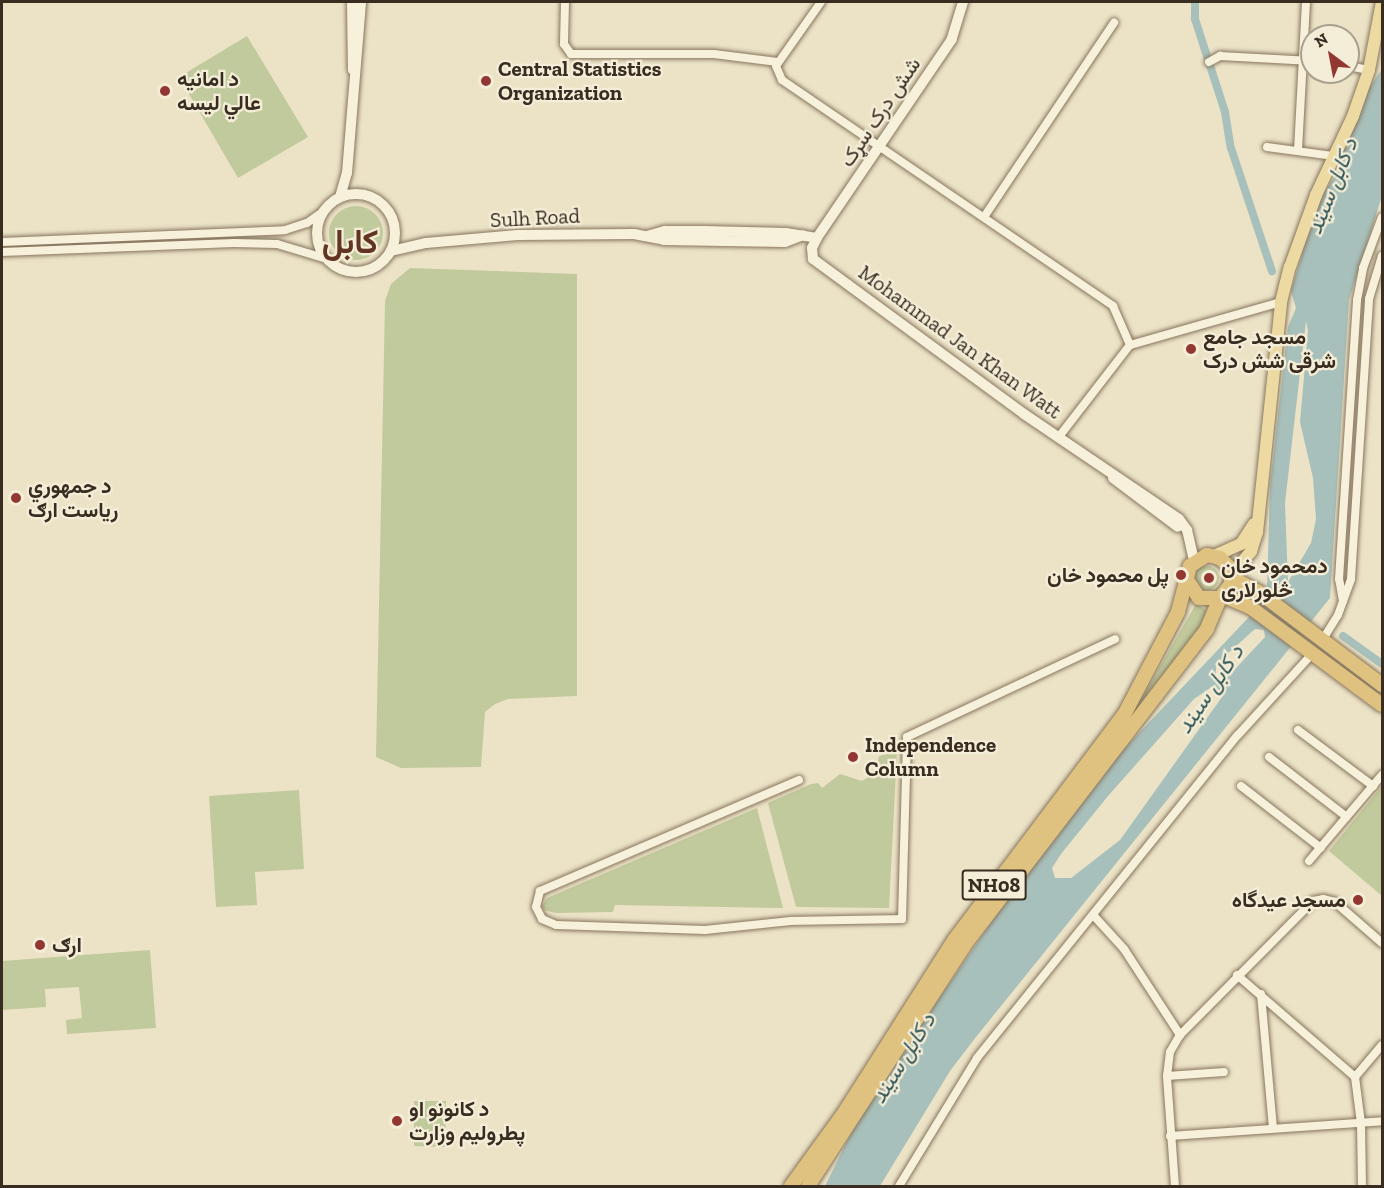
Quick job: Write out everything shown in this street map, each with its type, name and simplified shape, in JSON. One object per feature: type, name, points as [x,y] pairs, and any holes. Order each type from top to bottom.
[{"type":"highway","points":[[1383,685],[1260,593],[1232,576],[1226,562],[1214,556],[1190,569],[1198,598],[1222,597],[1250,608],[1383,705]]},
{"type":"highway","name":"NH08","points":[[791,1186],[844,1113],[961,930],[1124,715],[1178,612],[1190,569]]},
{"type":"highway","name":"NH08","points":[[808,1186],[964,946],[1207,629],[1232,576]]},
{"type":"main road","points":[[1232,576],[1251,551],[1258,512],[1275,386],[1281,302],[1301,233],[1369,70],[1383,2]]},
{"type":"main road","points":[[1214,556],[1241,544],[1258,512]]},
{"type":"street","points":[[352,2],[350,54],[355,82]]},
{"type":"street","points":[[2,242],[285,230],[308,223],[340,197],[347,173],[361,2]]},
{"type":"street","points":[[565,2],[564,44],[571,54],[714,54],[778,62]]},
{"type":"street","points":[[821,2],[778,62],[778,73],[782,80],[1113,306],[1130,345]]},
{"type":"street","name":"شش درک سړک","points":[[817,238],[952,39],[963,2]]},
{"type":"street","points":[[1304,24],[1306,2]]},
{"type":"street","points":[[984,217],[1114,22]]},
{"type":"street","points":[[1209,62],[1220,56],[1300,59]]},
{"type":"street","points":[[1360,68],[1369,70]]},
{"type":"street","points":[[1298,150],[1301,84]]},
{"type":"street","points":[[1267,147],[1334,156]]},
{"type":"street","points":[[2,252],[234,243],[301,249],[327,259],[339,268],[357,272],[375,267],[391,251],[395,225],[377,199],[359,194],[340,197]]},
{"type":"street","points":[[323,212],[318,236],[327,259]]},
{"type":"street","points":[[1343,601],[1339,579],[1354,331],[1363,268],[1383,218]]},
{"type":"street","name":"Sulh Road","points":[[391,251],[426,243],[550,234],[647,236],[665,231],[803,235],[817,238]]},
{"type":"street","name":"Mohammad Jan Khan Watt","points":[[817,238],[811,252],[824,268],[1059,438],[1102,468],[1130,483],[1183,522],[1190,569]]},
{"type":"street","points":[[1323,639],[1343,601],[1351,579],[1369,300],[1383,256]]},
{"type":"street","points":[[1059,438],[1130,345],[1281,302]]},
{"type":"street","points":[[1354,331],[1366,332]]},
{"type":"street","points":[[799,780],[546,888],[536,896],[536,907],[542,919],[556,925],[705,930],[791,921],[902,919],[907,737],[1115,639]]},
{"type":"street","points":[[899,1186],[978,1058],[1238,735],[1312,653]]},
{"type":"street","points":[[1298,730],[1373,786]]},
{"type":"street","points":[[1269,757],[1347,817]]},
{"type":"street","points":[[1309,861],[1383,775]]},
{"type":"street","points":[[1241,786],[1321,848]]},
{"type":"street","points":[[1174,1186],[1167,1076],[1170,1052],[1179,1035],[1313,901],[1323,899],[1335,903],[1383,943]]},
{"type":"street","points":[[1094,916],[1124,949],[1179,1035]]},
{"type":"street","points":[[1237,975],[1355,1077],[1361,1123],[1362,1186]]},
{"type":"street","points":[[1261,994],[1273,1128]]},
{"type":"street","points":[[1355,1077],[1383,1045]]},
{"type":"street","points":[[1167,1076],[1224,1072]]},
{"type":"street","points":[[1170,1136],[1383,1121]]},
{"type":"green space","points":[[247,36],[308,137],[238,178],[179,77]]},
{"type":"green space","points":[[351,206],[361,206],[371,210],[379,218],[383,233],[379,248],[371,256],[361,260],[351,260],[341,256],[333,248],[329,238],[329,228],[333,218],[341,210]]},
{"type":"green space","points":[[410,268],[577,274],[577,696],[508,699],[495,704],[485,712],[481,767],[401,768],[376,757],[385,301],[391,284]]},
{"type":"green space","points":[[1207,566],[1212,567],[1218,573],[1218,583],[1212,589],[1207,590],[1202,589],[1196,583],[1195,578],[1196,573],[1202,567]]},
{"type":"green space","points":[[1196,604],[1208,611],[1203,619],[1208,622],[1135,710]]},
{"type":"green space","points":[[897,751],[889,908],[796,907],[768,803],[811,784],[818,783],[822,788],[840,774],[862,781],[875,773],[879,756]]},
{"type":"green space","points":[[1382,786],[1382,896],[1329,851]]},
{"type":"green space","points":[[299,790],[304,869],[255,872],[257,905],[216,907],[209,796]]},
{"type":"green space","points":[[757,808],[783,908],[615,905],[613,912],[556,913],[544,910],[542,906],[547,898]]},
{"type":"green space","points":[[150,950],[156,1028],[67,1034],[66,1020],[82,1018],[79,987],[45,989],[46,1007],[2,1010],[2,961]]},
{"type":"green space","points":[[414,1101],[446,1101],[445,1147],[414,1146]]},
{"type":"water","name":"د کابل سيند","points":[[1382,69],[1382,196],[1349,300],[1330,598],[976,1037],[950,1071],[880,1186],[825,1186],[861,1113],[1003,905],[1104,770],[1248,618],[1267,590],[1270,486],[1288,327],[1296,308],[1291,291],[1318,201],[1340,169],[1343,148],[1367,91]],"holes":[[[1306,321],[1308,331],[1300,422],[1313,478],[1316,519],[1311,543],[1288,582],[1285,503]],[[1255,629],[1264,630],[1265,637],[1225,680],[1216,680],[1216,664]],[[1213,686],[1222,692],[1222,697],[1120,840],[1071,878],[1055,878],[1052,868],[1061,854],[1108,796],[1194,699]]]},
{"type":"waterway","points":[[1195,2],[1195,19],[1225,112],[1231,148],[1272,271]]},
{"type":"waterway","points":[[1343,636],[1382,664]]},
{"type":"place","name":"Central Statistics Organization","points":[[486,81]]},
{"type":"place","name":"د امانیه عالي لیسه","points":[[165,91]]},
{"type":"place","name":"مسجد جامع شرقی شش درک","points":[[1191,349]]},
{"type":"place","name":"د جمهوري ریاست ارګ","points":[[16,498]]},
{"type":"place","name":"پل محمود خان","points":[[1181,575]]},
{"type":"place","name":"دمحمود خان څلورلاری","points":[[1209,578]]},
{"type":"place","name":"Independence Column","points":[[853,757]]},
{"type":"place","name":"مسجد عیدگاه","points":[[1358,900]]},
{"type":"place","name":"ارګ","points":[[40,945]]},
{"type":"place","name":"د کانونو او پطرولیم وزارت","points":[[397,1121]]},
{"type":"district","name":"کابل","points":[[350,242]]}]
